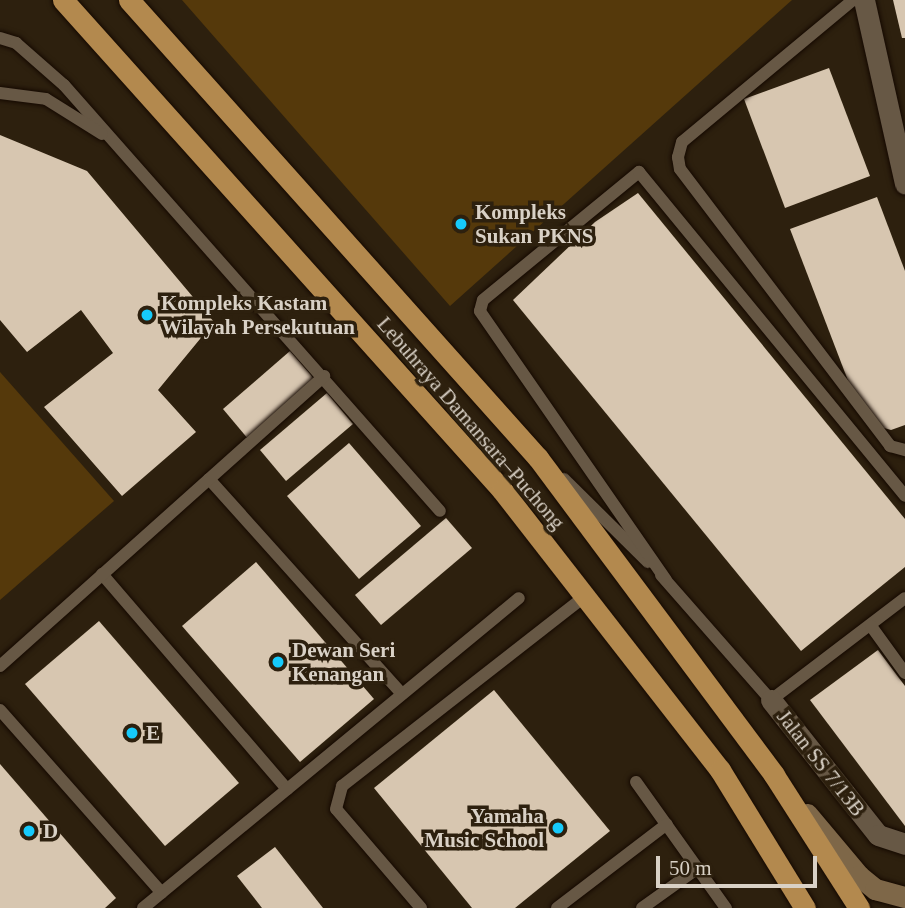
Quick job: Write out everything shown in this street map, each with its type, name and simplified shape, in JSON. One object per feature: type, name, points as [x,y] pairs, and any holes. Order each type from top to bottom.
[{"type":"highway","name":"Lebuhraya Damansara–Puchong","points":[[63,0],[502,490],[720,770],[805,908]]},
{"type":"highway","name":"Lebuhraya Damansara–Puchong","points":[[129,0],[538,458],[774,775],[859,908]]},
{"type":"street","points":[[864,0],[891,136],[905,183]]},
{"type":"street","name":"Jalan SS 7/13B","points":[[771,701],[878,835],[905,844]]},
{"type":"street","points":[[774,775],[859,876],[875,889],[905,897]]},
{"type":"lane","points":[[853,0],[682,142],[678,157],[680,169],[890,446],[905,450]]},
{"type":"lane","points":[[0,38],[16,43],[64,85],[324,376],[440,511]]},
{"type":"lane","points":[[0,93],[46,99],[114,142]]},
{"type":"lane","points":[[891,136],[905,118]]},
{"type":"lane","points":[[666,580],[480,311],[483,300],[639,172],[905,496]]},
{"type":"lane","points":[[460,370],[666,580],[771,701],[905,598]]},
{"type":"lane","points":[[0,666],[324,376]]},
{"type":"lane","points":[[208,479],[402,694]]},
{"type":"lane","points":[[102,574],[287,789]]},
{"type":"lane","points":[[421,908],[336,808],[342,786],[585,597]]},
{"type":"lane","points":[[143,908],[519,598]]},
{"type":"lane","points":[[871,625],[905,673]]},
{"type":"lane","points":[[0,710],[162,892]]},
{"type":"lane","points":[[636,782],[726,908]]},
{"type":"lane","points":[[557,908],[667,824]]},
{"type":"lane","points":[[642,908],[698,868]]},
{"type":"shaded area","name":"Kompleks Sukan PKNS","points":[[182,0],[792,0],[450,306]]},
{"type":"shaded area","points":[[0,372],[114,501],[0,600]]},
{"type":"building","points":[[893,0],[905,0],[905,38],[902,38]]},
{"type":"building","points":[[829,68],[870,176],[785,208],[744,99]]},
{"type":"building","name":"Kompleks Kastam Wilayah Persekutuan","points":[[0,135],[87,171],[214,322],[158,390],[196,432],[122,496],[44,407],[113,353],[81,310],[27,352],[0,320]]},
{"type":"building","points":[[638,193],[905,519],[905,567],[801,651],[513,300],[595,222]]},
{"type":"building","points":[[877,197],[905,271],[905,425],[891,430],[877,426],[852,391],[790,229]]},
{"type":"building","points":[[290,351],[317,382],[249,440],[223,409]]},
{"type":"building","points":[[327,393],[353,424],[286,481],[260,450]]},
{"type":"building","points":[[349,443],[421,526],[359,579],[287,496]]},
{"type":"building","points":[[446,518],[472,548],[381,625],[355,595]]},
{"type":"building","name":"Dewan Seri Kenangan","points":[[256,562],[374,699],[300,762],[182,626]]},
{"type":"building","name":"E","points":[[99,621],[239,783],[165,846],[25,684]]},
{"type":"building","points":[[878,650],[905,686],[905,826],[810,700]]},
{"type":"building","points":[[494,690],[610,831],[515,908],[472,908],[374,788]]},
{"type":"building","name":"D","points":[[0,764],[116,898],[105,908],[0,908]]},
{"type":"building","points":[[275,847],[323,908],[262,908],[237,876]]},
{"type":"place","name":"Kompleks Sukan PKNS","points":[[461,224]]},
{"type":"place","name":"Kompleks Kastam Wilayah Persekutuan","points":[[147,315]]},
{"type":"place","name":"Dewan Seri Kenangan","points":[[278,662]]},
{"type":"place","name":"E","points":[[132,733]]},
{"type":"place","name":"Yamaha Music School","points":[[558,828]]},
{"type":"place","name":"D","points":[[29,831]]}]
